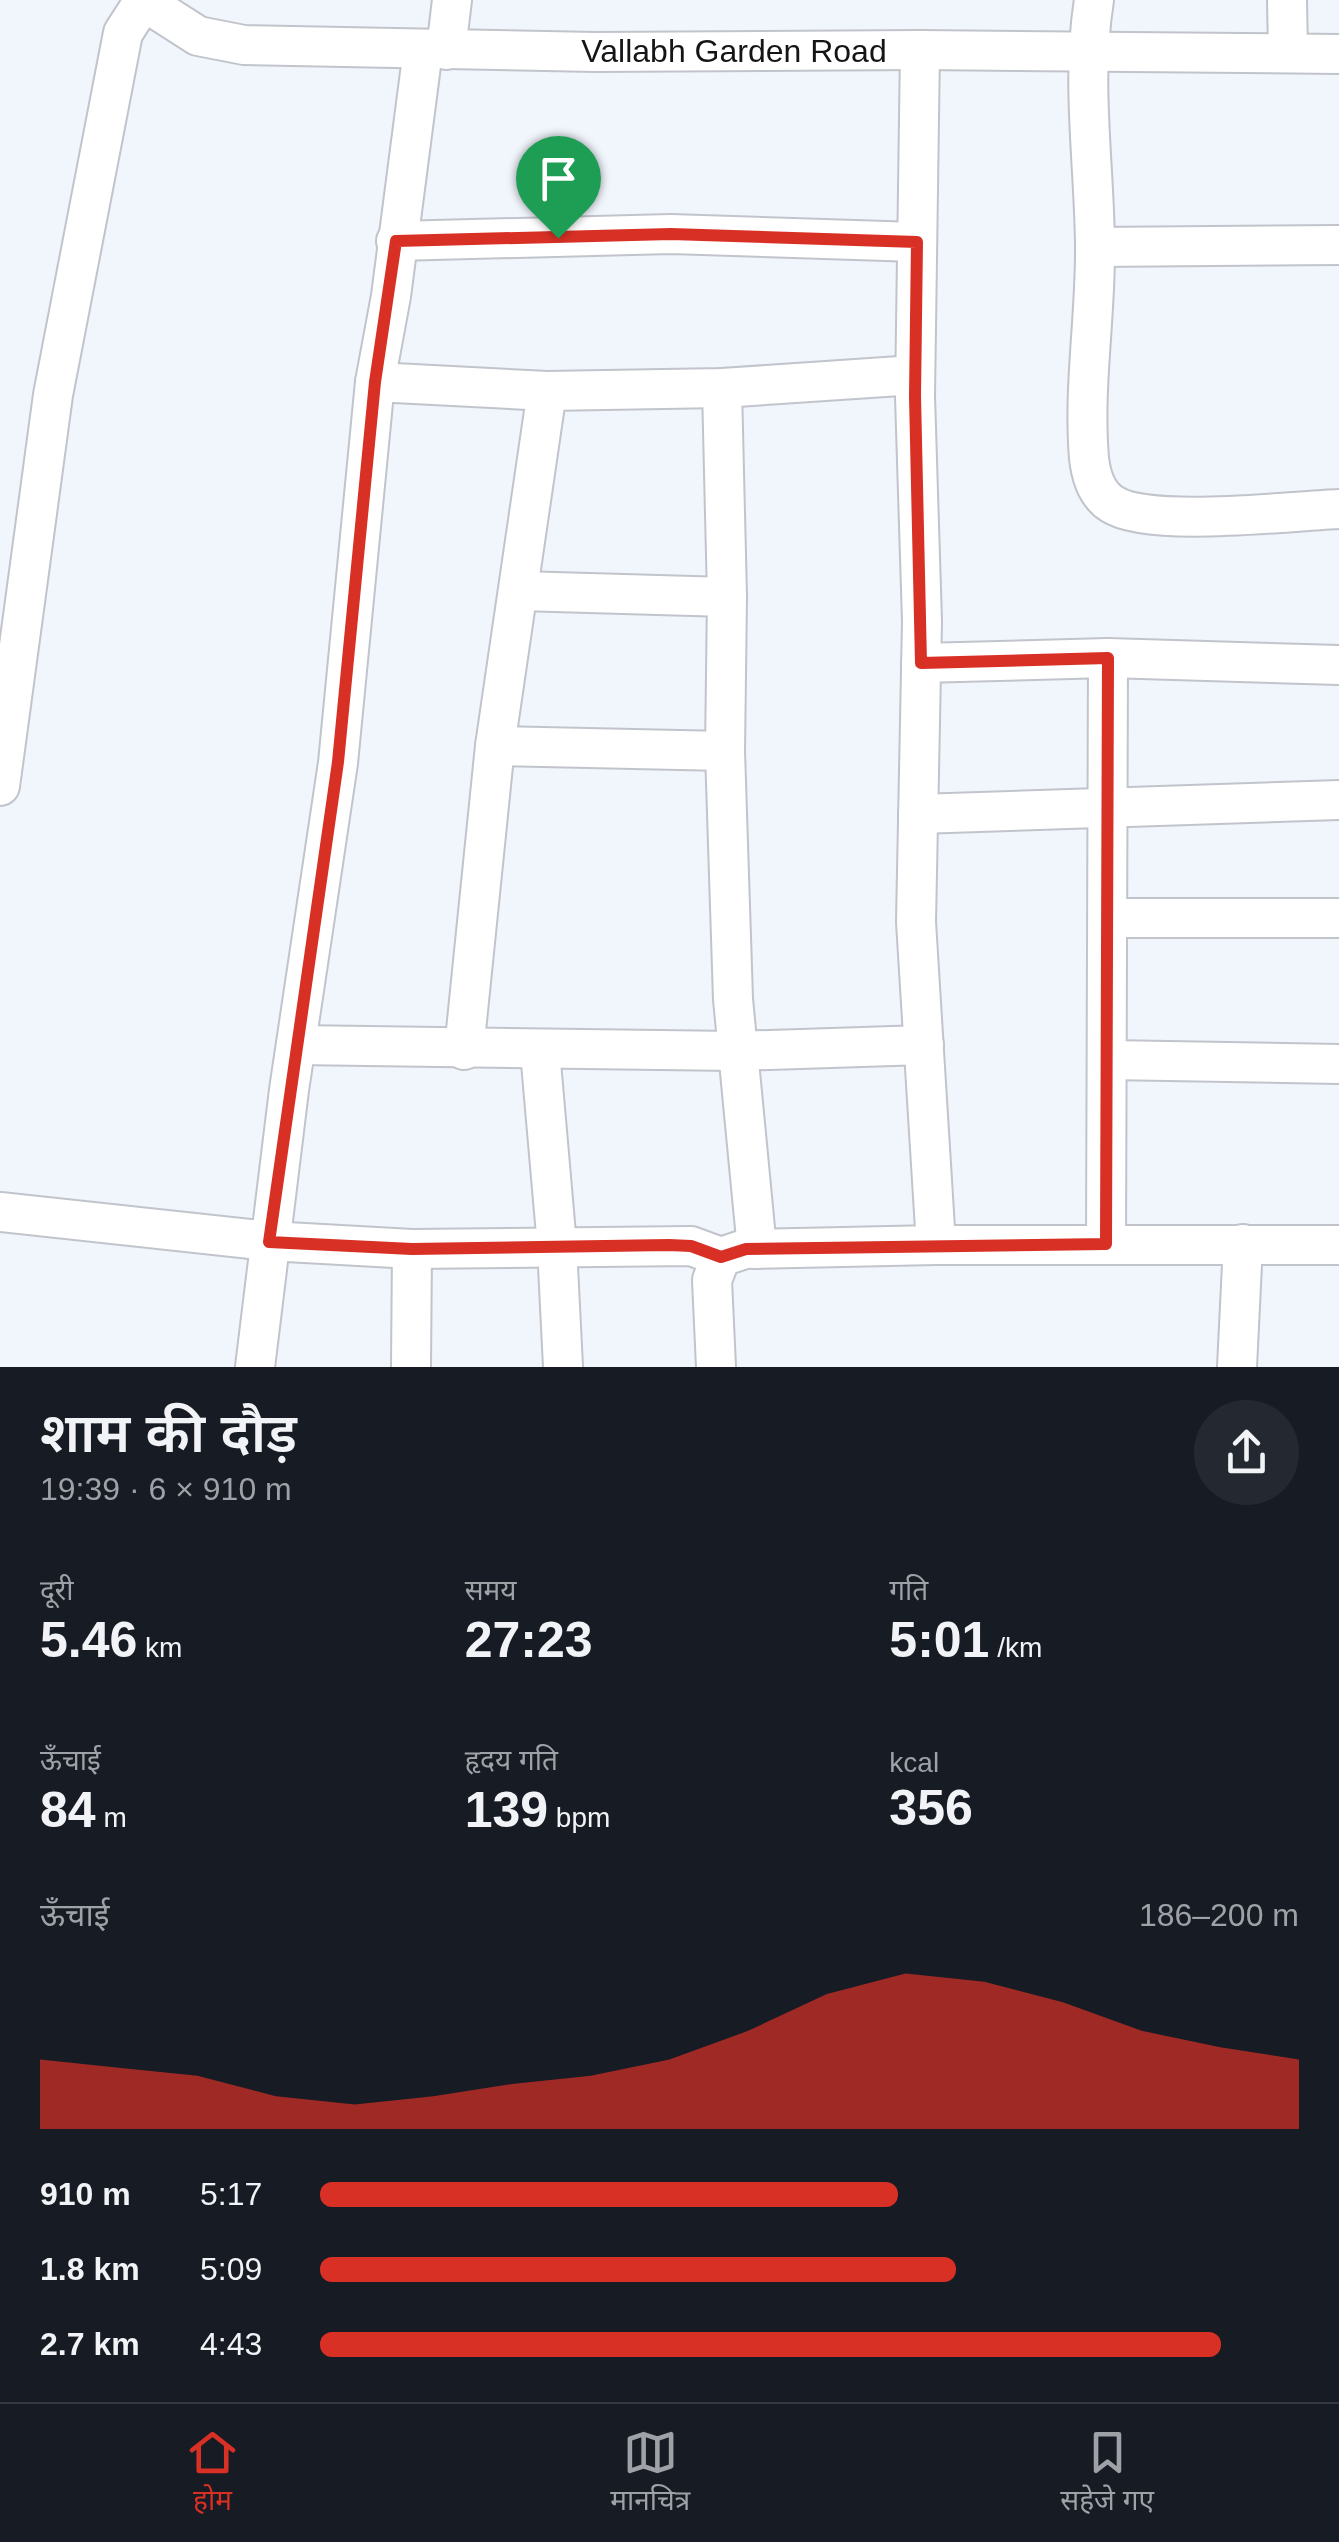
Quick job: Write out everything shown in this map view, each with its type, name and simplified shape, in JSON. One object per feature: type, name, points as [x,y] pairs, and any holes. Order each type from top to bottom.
[{"type":"street","points":[[255,1367],[296,1045],[338,762],[375,382],[396,241],[434,50],[452,0]]},
{"type":"street","points":[[1094,0],[1086,52],[1096,247],[1088,388],[1089,459],[1094,484],[1108,502],[1124,511],[1159,516],[1339,508]]},
{"type":"street","points":[[1287,0],[1288,52]]},
{"type":"street","points":[[0,786],[53,395],[123,33],[142,1]]},
{"type":"street","name":"Vallabh Garden Road","points":[[142,1],[198,36],[220,43],[434,50],[1339,54]]},
{"type":"street","points":[[920,50],[916,374],[921,663],[916,922],[936,1245]]},
{"type":"street","points":[[396,241],[671,234],[917,242]]},
{"type":"street","points":[[1096,247],[1339,245]]},
{"type":"street","points":[[375,382],[547,391],[722,388],[916,374]]},
{"type":"street","points":[[716,1367],[712,1280],[739,1253],[747,1132],[735,1052],[725,751],[727,597],[722,388]]},
{"type":"street","points":[[464,1050],[495,746],[547,391]]},
{"type":"street","points":[[520,591],[727,597]]},
{"type":"street","points":[[921,663],[1108,658],[1339,665]]},
{"type":"street","points":[[1106,1244],[1108,658]]},
{"type":"street","points":[[495,746],[725,751]]},
{"type":"street","points":[[918,814],[1339,800]]},
{"type":"street","points":[[1110,918],[1339,918]]},
{"type":"street","points":[[296,1045],[735,1052],[924,1045]]},
{"type":"street","points":[[540,1051],[557,1246],[562,1367]]},
{"type":"street","points":[[1108,1060],[1339,1064]]},
{"type":"street","points":[[0,1212],[269,1242],[412,1249],[691,1246],[739,1253],[936,1245],[1339,1244]]},
{"type":"street","points":[[1237,1367],[1244,1244]]},
{"type":"street","points":[[411,1367],[412,1249]]},
{"type":"route","points":[[671,234],[917,242],[915,396],[921,663],[1108,658],[1106,1244],[746,1249],[721,1257],[691,1246],[669,1245],[412,1249],[269,1242],[338,762],[375,382],[391,296],[396,241],[558,238],[671,234]]}]
